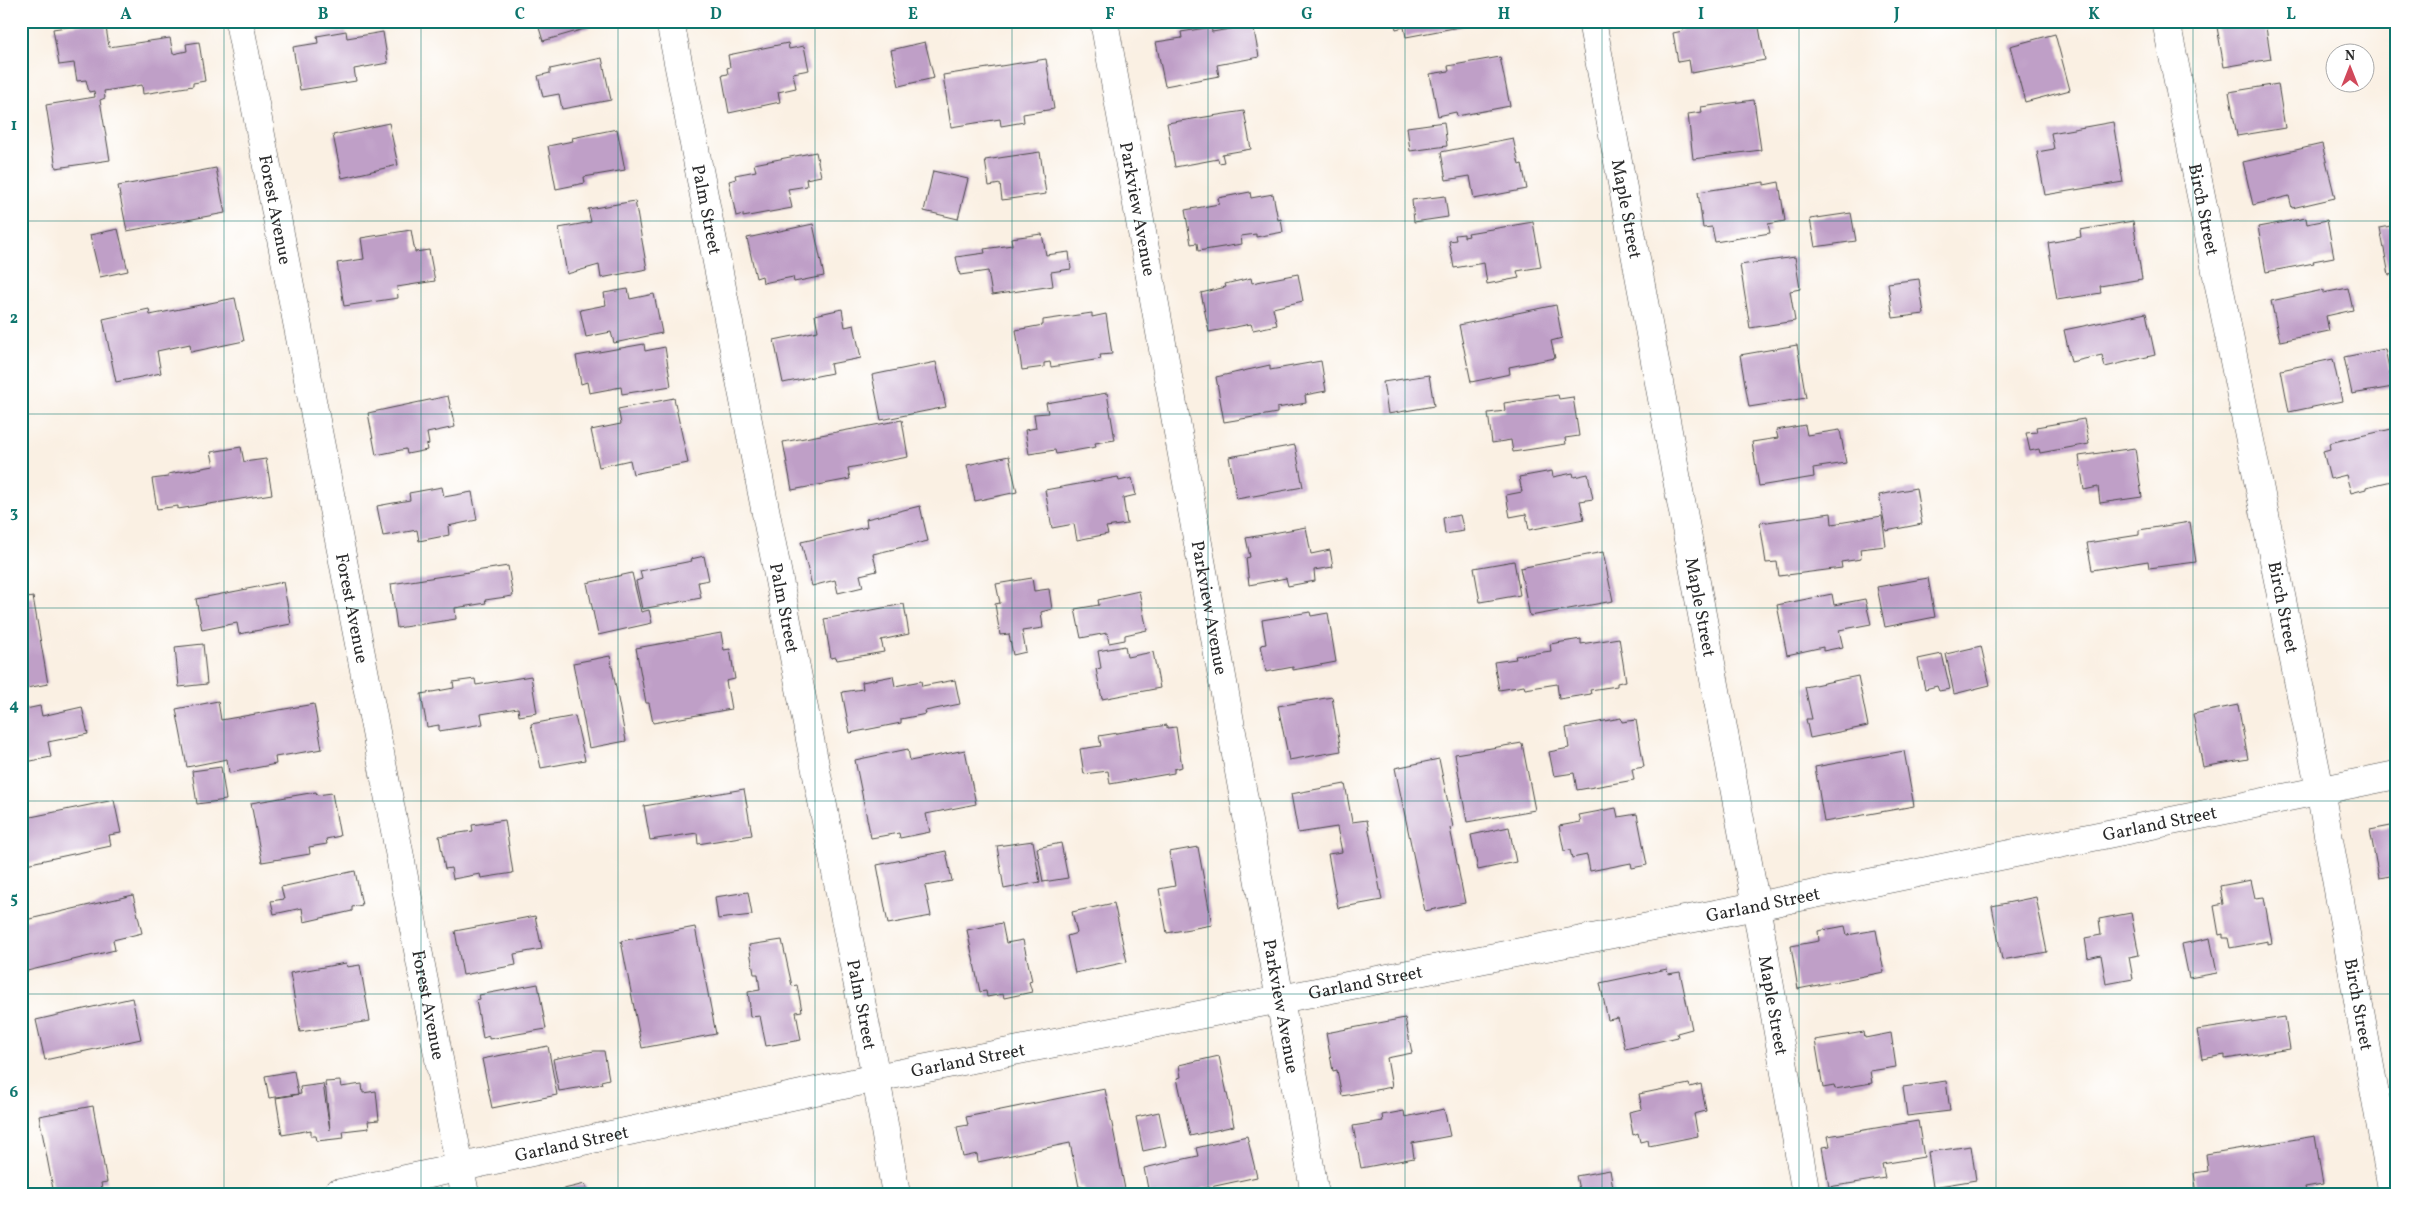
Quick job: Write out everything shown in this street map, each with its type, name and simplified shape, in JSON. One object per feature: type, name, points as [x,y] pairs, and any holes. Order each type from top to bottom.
[{"type":"street","name":"Forest Avenue","points":[[239,21],[464,1194]]},
{"type":"street","name":"Palm Street","points":[[670,21],[876,1078],[896,1194]]},
{"type":"street","name":"Parkview Avenue","points":[[1104,21],[1315,1194]]},
{"type":"street","name":"Maple Street","points":[[1592,21],[1756,906],[1806,1194]]},
{"type":"street","name":"Birch Street","points":[[2166,21],[2320,790],[2393,1194]]},
{"type":"street","name":"Garland Street","points":[[336,1194],[459,1166],[876,1078],[1756,906],[2396,775]]},
{"type":"building","points":[[105,21],[109,47],[170,38],[173,54],[187,51],[186,44],[199,42],[205,81],[193,83],[193,86],[143,94],[142,85],[104,91],[105,98],[100,100],[110,160],[56,168],[46,105],[95,97],[94,91],[89,92],[86,80],[77,81],[74,63],[59,65],[53,29]]},
{"type":"building","points":[[537,21],[590,21],[591,27],[543,41]]},
{"type":"building","points":[[1394,21],[1486,22],[1406,37],[1404,27],[1396,29]]},
{"type":"building","points":[[1702,21],[1735,21],[1736,25],[1758,22],[1765,60],[1691,73],[1689,60],[1678,62],[1673,33],[1683,31],[1682,25]]},
{"type":"building","points":[[2249,21],[2265,21],[2271,59],[2224,67],[2217,27]]},
{"type":"building","points":[[1253,25],[1259,57],[1217,65],[1219,76],[1165,86],[1156,42],[1182,38],[1181,32],[1211,27],[1212,32]]},
{"type":"building","points":[[346,31],[347,38],[383,32],[388,63],[354,69],[356,81],[300,90],[293,47],[318,43],[317,36]]},
{"type":"building","points":[[2055,34],[2070,90],[2025,102],[2010,46]]},
{"type":"building","points":[[925,42],[934,78],[899,86],[891,50]]},
{"type":"building","points":[[788,43],[789,49],[804,46],[809,70],[793,73],[796,88],[778,92],[780,102],[729,113],[722,75],[728,74],[727,68],[730,67],[728,55]]},
{"type":"building","points":[[1500,57],[1510,106],[1457,116],[1456,112],[1438,116],[1430,74],[1449,71],[1448,66]]},
{"type":"building","points":[[602,58],[611,100],[562,109],[559,94],[543,97],[538,76],[550,73],[550,69]]},
{"type":"building","points":[[1046,59],[1054,109],[1023,114],[1024,122],[1001,126],[1000,119],[951,127],[943,75]]},
{"type":"building","points":[[2278,84],[2285,128],[2237,136],[2229,92]]},
{"type":"building","points":[[1754,100],[1761,150],[1693,159],[1688,114],[1702,112],[1701,107]]},
{"type":"building","points":[[1244,111],[1251,149],[1222,154],[1224,162],[1219,163],[1218,159],[1175,167],[1167,123]]},
{"type":"building","points":[[1444,122],[1447,146],[1410,151],[1407,127]]},
{"type":"building","points":[[2113,122],[2123,182],[2045,195],[2037,152],[2054,149],[2051,133]]},
{"type":"building","points":[[389,123],[398,165],[342,178],[333,135]]},
{"type":"building","points":[[617,129],[625,170],[584,177],[585,183],[556,189],[548,146],[573,141],[572,138]]},
{"type":"building","points":[[1513,138],[1519,165],[1522,164],[1527,189],[1474,199],[1470,176],[1446,180],[1441,152]]},
{"type":"building","points":[[2322,144],[2335,198],[2292,208],[2289,196],[2253,205],[2243,162]]},
{"type":"building","points":[[816,152],[821,176],[806,179],[807,186],[788,189],[792,208],[743,217],[743,214],[736,216],[729,181],[736,179],[735,175],[756,171],[754,164]]},
{"type":"building","points":[[1040,152],[1046,194],[1002,200],[1000,184],[989,186],[985,160]]},
{"type":"building","points":[[21,154],[24,154],[29,178],[21,180]]},
{"type":"building","points":[[216,168],[225,213],[127,231],[118,186]]},
{"type":"building","points":[[933,171],[968,179],[958,219],[924,211]]},
{"type":"building","points":[[1764,182],[1764,185],[1779,182],[1785,221],[1768,224],[1770,233],[1715,242],[1712,227],[1703,228],[1698,192]]},
{"type":"building","points":[[1250,192],[1251,198],[1273,194],[1278,220],[1281,219],[1283,232],[1256,237],[1256,234],[1241,236],[1242,244],[1198,251],[1197,243],[1191,244],[1185,210],[1219,204],[1218,198]]},
{"type":"building","points":[[1445,196],[1448,217],[1414,222],[1412,200]]},
{"type":"building","points":[[635,201],[647,269],[601,278],[599,265],[567,274],[559,228],[591,222],[588,209]]},
{"type":"building","points":[[1851,213],[1856,241],[1815,247],[1810,219]]},
{"type":"building","points":[[2306,218],[2307,224],[2327,220],[2334,257],[2313,261],[2314,263],[2266,272],[2258,227]]},
{"type":"building","points":[[2133,221],[2142,279],[2100,286],[2101,293],[2057,300],[2048,243],[2081,237],[2080,230]]},
{"type":"building","points":[[1533,222],[1541,267],[1517,271],[1519,278],[1487,284],[1484,263],[1454,268],[1449,241],[1456,240],[1455,235],[1464,234],[1464,237],[1469,236],[1468,233]]},
{"type":"building","points":[[813,224],[824,276],[794,282],[793,277],[763,283],[762,276],[756,278],[747,238]]},
{"type":"building","points":[[2396,225],[2396,274],[2389,275],[2380,228]]},
{"type":"building","points":[[118,229],[128,271],[100,277],[90,235]]},
{"type":"building","points":[[411,230],[415,252],[429,250],[435,281],[397,287],[398,298],[344,306],[337,263],[364,259],[361,238]]},
{"type":"building","points":[[1042,234],[1046,255],[1069,252],[1071,269],[1051,272],[1053,286],[992,295],[988,271],[960,275],[956,257],[985,253],[984,249],[1012,245],[1011,238]]},
{"type":"building","points":[[1795,257],[1800,289],[1790,291],[1795,321],[1750,328],[1740,265]]},
{"type":"building","points":[[1298,274],[1303,301],[1273,308],[1277,325],[1253,330],[1251,324],[1209,332],[1201,293],[1226,287],[1225,284],[1251,278],[1252,283]]},
{"type":"building","points":[[1919,279],[1924,314],[1893,318],[1888,283]]},
{"type":"building","points":[[2348,288],[2353,310],[2326,316],[2329,331],[2280,341],[2271,301],[2323,290],[2323,293]]},
{"type":"building","points":[[628,289],[630,299],[654,294],[662,333],[614,343],[611,332],[586,337],[580,310],[606,305],[604,293]]},
{"type":"building","points":[[235,298],[244,341],[191,352],[190,344],[157,351],[161,373],[116,382],[103,319],[149,309],[150,315]]},
{"type":"building","points":[[1556,305],[1562,338],[1551,341],[1555,358],[1509,367],[1510,374],[1471,382],[1459,325]]},
{"type":"building","points":[[842,309],[845,327],[854,325],[861,358],[830,364],[832,373],[783,383],[774,340],[818,331],[815,315]]},
{"type":"building","points":[[1092,313],[1092,317],[1106,314],[1112,354],[1100,355],[1101,359],[1051,367],[1050,362],[1044,363],[1044,367],[1022,370],[1016,330],[1043,325],[1043,320]]},
{"type":"building","points":[[2146,313],[2155,355],[2105,367],[2102,355],[2071,362],[2064,330]]},
{"type":"building","points":[[644,344],[645,351],[665,347],[671,386],[622,394],[621,387],[589,393],[587,382],[581,384],[576,356]]},
{"type":"building","points":[[1797,345],[1806,398],[1749,407],[1740,355]]},
{"type":"building","points":[[2385,349],[2393,387],[2352,394],[2344,357]]},
{"type":"building","points":[[2333,359],[2342,401],[2289,412],[2281,370]]},
{"type":"building","points":[[1321,361],[1326,391],[1305,395],[1306,403],[1277,408],[1277,413],[1224,422],[1216,377],[1270,365],[1270,370]]},
{"type":"building","points":[[936,362],[946,407],[881,420],[872,375]]},
{"type":"building","points":[[1429,375],[1434,406],[1388,414],[1383,382]]},
{"type":"building","points":[[1107,393],[1115,440],[1095,443],[1096,447],[1056,454],[1055,450],[1029,454],[1025,430],[1036,428],[1034,414],[1048,413],[1046,403]]},
{"type":"building","points":[[1558,395],[1559,399],[1573,397],[1579,436],[1565,438],[1566,444],[1513,452],[1511,440],[1492,443],[1488,413],[1505,411],[1504,403]]},
{"type":"building","points":[[448,396],[455,427],[427,433],[429,444],[426,445],[427,450],[407,454],[406,449],[376,455],[368,413]]},
{"type":"building","points":[[674,398],[688,463],[633,474],[630,460],[599,467],[591,430],[621,424],[618,409]]},
{"type":"building","points":[[2084,419],[2089,444],[2040,453],[2039,449],[2030,451],[2026,433],[2037,432],[2036,427]]},
{"type":"building","points":[[902,420],[908,457],[848,468],[850,479],[792,490],[783,442]]},
{"type":"building","points":[[1805,425],[1807,435],[1840,430],[1846,463],[1813,468],[1814,477],[1759,486],[1752,442],[1778,438],[1776,430]]},
{"type":"building","points":[[2396,428],[2396,480],[2366,487],[2366,489],[2351,493],[2346,475],[2330,479],[2323,451],[2330,449],[2329,443]]},
{"type":"building","points":[[1295,445],[1303,487],[1237,499],[1229,457]]},
{"type":"building","points":[[241,447],[244,462],[266,459],[272,494],[178,509],[178,506],[157,509],[152,479],[168,477],[168,474],[214,466],[211,452]]},
{"type":"building","points":[[2135,448],[2142,497],[2100,503],[2098,487],[2084,490],[2079,456]]},
{"type":"building","points":[[1009,456],[1017,492],[975,501],[967,465]]},
{"type":"building","points":[[1552,471],[1553,477],[1573,473],[1574,477],[1588,474],[1593,499],[1580,501],[1584,519],[1529,530],[1526,514],[1510,517],[1506,495],[1522,492],[1519,477]]},
{"type":"building","points":[[1118,477],[1119,481],[1132,478],[1136,495],[1123,498],[1127,524],[1106,527],[1108,534],[1077,540],[1074,524],[1052,528],[1045,490]]},
{"type":"building","points":[[442,487],[444,497],[472,492],[477,520],[448,526],[449,535],[419,541],[417,530],[383,536],[377,506],[410,500],[409,493]]},
{"type":"building","points":[[1916,488],[1922,524],[1886,531],[1879,495]]},
{"type":"building","points":[[920,506],[928,541],[873,554],[877,571],[860,575],[863,587],[838,593],[835,580],[812,586],[801,542],[867,527],[866,519]]},
{"type":"building","points":[[1831,513],[1832,524],[1882,516],[1886,546],[1860,549],[1861,559],[1841,562],[1842,568],[1779,576],[1777,562],[1766,563],[1760,523]]},
{"type":"building","points":[[1460,515],[1464,531],[1445,534],[1443,518]]},
{"type":"building","points":[[2190,522],[2196,562],[2149,568],[2148,561],[2092,570],[2087,543],[2139,535],[2139,530]]},
{"type":"building","points":[[1306,527],[1311,554],[1330,550],[1333,567],[1314,570],[1315,581],[1288,586],[1286,578],[1249,585],[1246,558],[1250,557],[1246,538]]},
{"type":"building","points":[[1603,552],[1613,601],[1530,616],[1520,568]]},
{"type":"building","points":[[704,556],[709,580],[698,582],[701,598],[642,609],[636,581],[642,579],[640,571],[692,561],[691,559]]},
{"type":"building","points":[[1514,561],[1520,595],[1480,602],[1474,568]]},
{"type":"building","points":[[508,566],[513,596],[485,600],[486,603],[455,608],[456,619],[397,628],[391,584]]},
{"type":"building","points":[[632,573],[641,612],[649,610],[652,623],[598,635],[587,583]]},
{"type":"building","points":[[1032,578],[1034,591],[1049,589],[1052,609],[1041,612],[1043,628],[1022,631],[1026,652],[1013,655],[1009,634],[1000,635],[995,604],[1000,603],[996,584]]},
{"type":"building","points":[[1928,578],[1935,617],[1885,627],[1877,587]]},
{"type":"building","points":[[283,582],[291,624],[239,634],[237,623],[202,630],[196,599]]},
{"type":"building","points":[[1139,591],[1147,630],[1125,635],[1125,640],[1109,643],[1107,633],[1081,638],[1075,609],[1099,605],[1098,600]]},
{"type":"building","points":[[1832,594],[1834,605],[1865,599],[1871,624],[1839,630],[1843,647],[1823,651],[1823,647],[1787,655],[1777,605]]},
{"type":"building","points":[[33,597],[48,684],[21,689],[21,599]]},
{"type":"building","points":[[904,604],[909,634],[881,640],[884,652],[837,660],[836,657],[831,658],[824,619]]},
{"type":"building","points":[[1310,612],[1311,616],[1328,613],[1336,662],[1293,670],[1293,667],[1266,672],[1261,645],[1266,644],[1262,620]]},
{"type":"building","points":[[721,633],[724,650],[730,649],[735,679],[726,681],[731,709],[653,723],[649,703],[646,703],[636,648]]},
{"type":"building","points":[[1619,638],[1626,681],[1617,683],[1617,686],[1590,690],[1591,694],[1559,699],[1557,684],[1525,689],[1524,686],[1499,690],[1494,662],[1516,659],[1515,656],[1551,651],[1550,644],[1581,639],[1581,644]]},
{"type":"building","points":[[203,644],[207,684],[179,687],[175,647]]},
{"type":"building","points":[[1125,646],[1127,657],[1153,652],[1160,688],[1102,699],[1096,669],[1101,668],[1098,651]]},
{"type":"building","points":[[1981,646],[1990,685],[1954,694],[1946,654]]},
{"type":"building","points":[[1942,654],[1950,689],[1939,691],[1937,686],[1925,689],[1918,659]]},
{"type":"building","points":[[610,656],[626,741],[589,748],[573,663]]},
{"type":"building","points":[[531,676],[537,713],[519,716],[518,708],[481,714],[483,724],[439,731],[439,725],[427,727],[421,694],[454,688],[453,682],[475,679],[476,685]]},
{"type":"building","points":[[893,676],[895,686],[921,681],[922,686],[955,680],[960,704],[925,711],[926,714],[901,719],[901,723],[850,733],[842,692],[863,689],[862,682]]},
{"type":"building","points":[[1858,676],[1868,726],[1810,738],[1806,719],[1812,719],[1805,687]]},
{"type":"building","points":[[1332,697],[1341,751],[1289,760],[1278,706]]},
{"type":"building","points":[[218,701],[221,720],[314,704],[322,749],[275,757],[276,764],[229,773],[227,759],[187,767],[176,709]]},
{"type":"building","points":[[2238,705],[2248,759],[2203,767],[2193,714]]},
{"type":"building","points":[[40,706],[42,716],[82,707],[88,734],[48,742],[51,757],[21,763],[21,710]]},
{"type":"building","points":[[575,716],[585,760],[541,768],[531,724]]},
{"type":"building","points":[[1621,718],[1622,722],[1636,720],[1644,767],[1632,769],[1634,780],[1577,790],[1574,773],[1554,776],[1549,752],[1569,748],[1566,728]]},
{"type":"building","points":[[1167,725],[1167,728],[1176,727],[1182,767],[1174,769],[1174,773],[1110,784],[1108,771],[1084,774],[1080,749],[1101,746],[1099,736]]},
{"type":"building","points":[[1522,743],[1535,810],[1467,822],[1455,754]]},
{"type":"building","points":[[908,749],[910,761],[965,750],[976,804],[926,814],[930,832],[900,838],[899,833],[871,838],[855,760]]},
{"type":"building","points":[[1904,751],[1914,806],[1824,822],[1815,767]]},
{"type":"building","points":[[1439,759],[1453,827],[1450,828],[1465,903],[1425,911],[1395,768]]},
{"type":"building","points":[[221,767],[226,800],[197,804],[192,771]]},
{"type":"building","points":[[1345,784],[1352,822],[1367,820],[1382,900],[1338,908],[1328,854],[1342,852],[1337,827],[1298,833],[1291,794]]},
{"type":"building","points":[[744,789],[752,835],[698,844],[697,833],[650,840],[644,806]]},
{"type":"building","points":[[316,792],[317,795],[332,793],[340,836],[326,839],[327,844],[309,847],[310,854],[262,862],[251,803]]},
{"type":"building","points":[[114,800],[121,833],[109,835],[111,846],[21,865],[21,819]]},
{"type":"building","points":[[1616,808],[1618,817],[1637,814],[1647,865],[1632,868],[1631,863],[1590,871],[1587,855],[1572,858],[1570,850],[1564,851],[1559,826],[1581,822],[1579,815]]},
{"type":"building","points":[[505,820],[513,873],[481,878],[480,874],[453,879],[451,868],[445,869],[439,836],[473,831],[472,825]]},
{"type":"building","points":[[2396,825],[2396,875],[2379,878],[2370,830]]},
{"type":"building","points":[[1509,827],[1516,862],[1478,870],[1471,835]]},
{"type":"building","points":[[1033,841],[1040,882],[1004,889],[997,846]]},
{"type":"building","points":[[1061,843],[1068,878],[1043,882],[1037,848]]},
{"type":"building","points":[[1198,847],[1212,925],[1167,933],[1159,889],[1175,886],[1169,852]]},
{"type":"building","points":[[946,851],[952,881],[925,886],[931,916],[888,924],[877,865]]},
{"type":"building","points":[[355,871],[362,905],[352,907],[352,911],[304,922],[302,908],[274,914],[271,901],[284,899],[281,887]]},
{"type":"building","points":[[2251,880],[2255,898],[2264,897],[2272,943],[2268,944],[2268,941],[2230,948],[2228,938],[2223,938],[2223,934],[2219,935],[2214,906],[2223,904],[2220,886]]},
{"type":"building","points":[[748,892],[752,915],[718,919],[715,897]]},
{"type":"building","points":[[133,895],[142,933],[113,940],[115,950],[27,971],[21,948],[21,921]]},
{"type":"building","points":[[2036,897],[2047,952],[2002,960],[1992,906]]},
{"type":"building","points":[[1114,903],[1127,962],[1075,973],[1067,936],[1077,933],[1072,912]]},
{"type":"building","points":[[2131,913],[2139,955],[2129,957],[2133,979],[2106,984],[2101,955],[2088,958],[2085,938],[2101,935],[2099,919]]},
{"type":"building","points":[[535,916],[542,949],[514,954],[516,965],[463,975],[455,931]]},
{"type":"building","points":[[1002,923],[1006,943],[1023,940],[1032,981],[1029,982],[1032,992],[1004,998],[1003,994],[987,997],[986,991],[980,992],[967,930]]},
{"type":"building","points":[[1845,926],[1847,935],[1876,930],[1884,972],[1798,989],[1791,946],[1819,941],[1818,931]]},
{"type":"building","points":[[695,927],[716,1034],[642,1048],[621,941]]},
{"type":"building","points":[[2210,938],[2217,973],[2189,978],[2182,944]]},
{"type":"building","points":[[782,940],[792,986],[797,985],[802,1011],[796,1012],[801,1040],[766,1046],[760,1016],[750,1017],[748,992],[760,990],[758,974],[754,974],[749,945]]},
{"type":"building","points":[[346,963],[347,967],[360,965],[370,1021],[300,1032],[290,973]]},
{"type":"building","points":[[1667,969],[1668,974],[1680,972],[1692,1029],[1677,1033],[1678,1037],[1625,1049],[1618,1018],[1608,1020],[1600,983]]},
{"type":"building","points":[[538,984],[546,1029],[489,1039],[489,1036],[483,1038],[476,1000],[480,999],[479,995]]},
{"type":"building","points":[[132,998],[141,1039],[45,1060],[36,1020]]},
{"type":"building","points":[[2285,1017],[2290,1049],[2225,1059],[2225,1055],[2202,1059],[2197,1030]]},
{"type":"building","points":[[1405,1018],[1412,1053],[1387,1058],[1392,1087],[1342,1096],[1337,1070],[1333,1071],[1326,1033]]},
{"type":"building","points":[[1864,1032],[1865,1038],[1891,1033],[1896,1067],[1870,1071],[1872,1083],[1835,1089],[1834,1086],[1823,1088],[1815,1040]]},
{"type":"building","points":[[548,1046],[557,1095],[492,1108],[482,1059]]},
{"type":"building","points":[[594,1051],[604,1051],[609,1079],[601,1081],[602,1084],[559,1091],[553,1059]]},
{"type":"building","points":[[1219,1056],[1234,1126],[1190,1136],[1177,1078],[1181,1077],[1179,1065]]},
{"type":"building","points":[[294,1071],[298,1094],[269,1098],[265,1076]]},
{"type":"building","points":[[340,1081],[341,1087],[362,1084],[363,1093],[376,1091],[379,1120],[368,1121],[369,1128],[343,1131],[344,1138],[317,1141],[316,1136],[311,1136],[311,1130],[282,1135],[276,1098],[301,1094],[300,1087],[323,1084],[330,1130],[325,1082]]},
{"type":"building","points":[[1946,1081],[1950,1111],[1907,1116],[1903,1087]]},
{"type":"building","points":[[1689,1084],[1690,1087],[1701,1084],[1706,1111],[1694,1114],[1698,1136],[1649,1146],[1648,1140],[1640,1142],[1638,1133],[1633,1135],[1629,1112],[1642,1109],[1639,1094]]},
{"type":"building","points":[[1105,1089],[1126,1194],[1085,1194],[1083,1186],[1079,1187],[1070,1143],[978,1162],[977,1154],[963,1157],[957,1127],[968,1125],[966,1117]]},
{"type":"building","points":[[93,1106],[107,1182],[101,1183],[103,1194],[54,1194],[39,1116]]},
{"type":"building","points":[[1444,1109],[1450,1136],[1412,1143],[1414,1158],[1361,1168],[1353,1126],[1383,1121],[1382,1115],[1404,1111],[1405,1117]]},
{"type":"building","points":[[1159,1112],[1166,1146],[1143,1151],[1136,1117]]},
{"type":"building","points":[[1918,1121],[1924,1157],[1882,1164],[1885,1178],[1829,1187],[1822,1147],[1830,1146],[1828,1136]]},
{"type":"building","points":[[1247,1136],[1257,1177],[1201,1189],[1202,1194],[1149,1194],[1144,1168],[1198,1156],[1196,1148]]},
{"type":"building","points":[[2315,1136],[2323,1184],[2305,1187],[2306,1191],[2289,1194],[2197,1194],[2194,1173],[2208,1171],[2206,1154]]},
{"type":"building","points":[[1971,1146],[1976,1180],[1933,1187],[1928,1152]]},
{"type":"building","points":[[1610,1170],[1614,1194],[1580,1194],[1576,1176]]},
{"type":"building","points":[[585,1184],[588,1194],[547,1194],[547,1193]]}]
